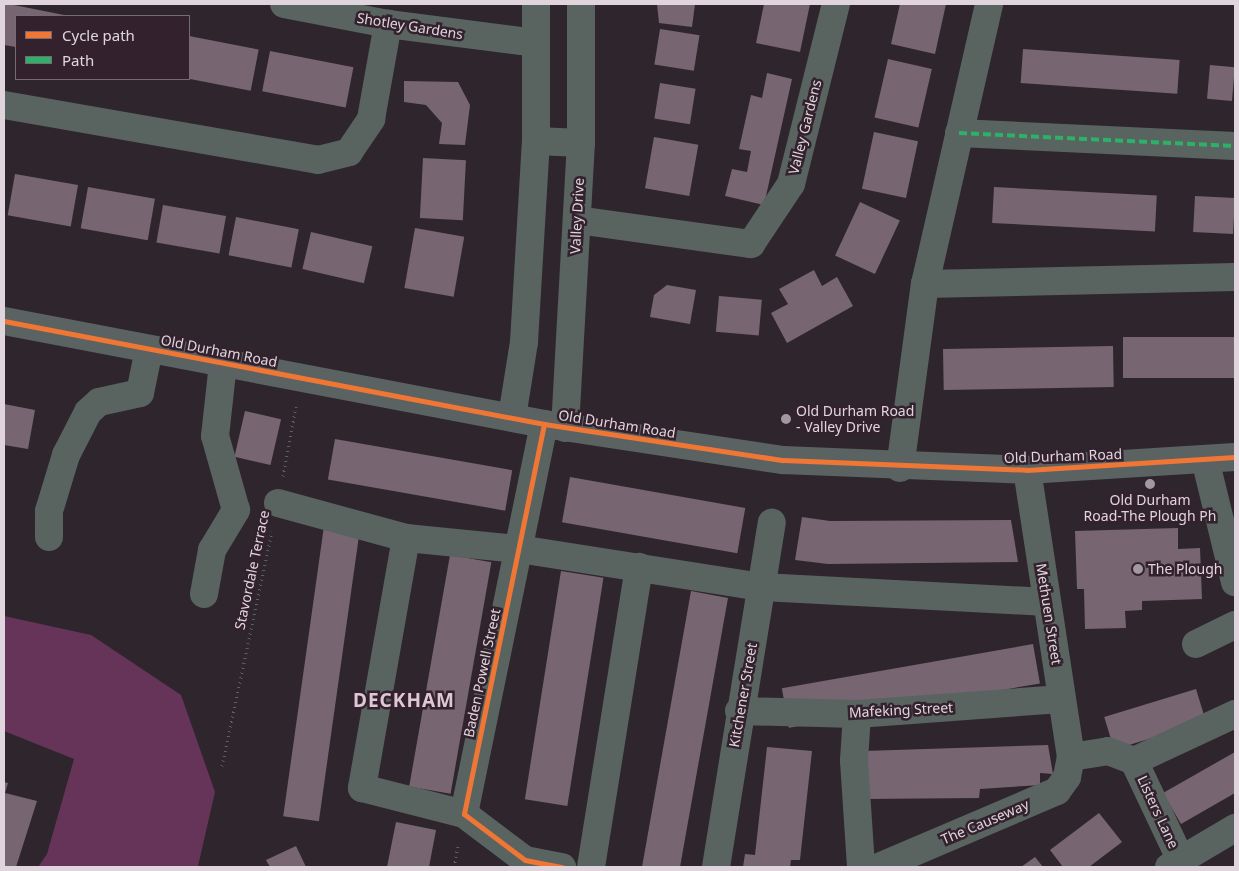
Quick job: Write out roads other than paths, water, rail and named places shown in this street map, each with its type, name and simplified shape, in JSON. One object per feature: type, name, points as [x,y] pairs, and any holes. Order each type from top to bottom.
[{"type":"main road","name":"Old Durham Road","points":[[4,321],[554,426],[783,460],[900,468],[1027,470],[1235,457]]},
{"type":"street","name":"Shotley Gardens","points":[[284,4],[388,24],[536,44]]},
{"type":"street","points":[[512,417],[524,342],[536,141],[536,4]]},
{"type":"street","name":"Valley Drive","points":[[554,426],[577,220],[581,142],[581,4]]},
{"type":"street","name":"Valley Gardens","points":[[577,220],[751,244],[790,184],[836,4]]},
{"type":"street","points":[[900,468],[924,284],[989,4]]},
{"type":"street","points":[[4,105],[318,160],[349,152],[371,120],[388,24]]},
{"type":"street","points":[[959,133],[1235,146]]},
{"type":"street","points":[[536,141],[581,142]]},
{"type":"street","points":[[924,284],[1235,277]]},
{"type":"street","points":[[49,537],[49,511],[66,455],[84,419],[99,402],[140,393],[149,349]]},
{"type":"street","points":[[204,594],[212,550],[236,510],[215,436],[223,363]]},
{"type":"street","name":"Baden Powell Street","points":[[464,814],[519,549],[554,426]]},
{"type":"street","points":[[1205,459],[1235,582]]},
{"type":"street","name":"Methuen Street","points":[[1027,470],[1071,757]]},
{"type":"street","points":[[278,503],[406,538],[519,549],[762,587],[1047,602]]},
{"type":"street","name":"Kitchener Street","points":[[716,867],[772,523]]},
{"type":"street","points":[[406,538],[362,788],[464,814],[525,860],[562,867]]},
{"type":"street","points":[[591,867],[639,567]]},
{"type":"street","points":[[1196,644],[1235,625]]},
{"type":"street","name":"Mafeking Street","points":[[740,712],[857,714],[1061,699]]},
{"type":"street","points":[[857,714],[854,761],[861,867]]},
{"type":"street","points":[[1134,761],[1235,714]]},
{"type":"street","name":"Listers Lane","points":[[1071,757],[1108,752],[1134,761],[1178,865]]},
{"type":"street","name":"The Causeway","points":[[879,867],[1056,791],[1067,777],[1071,757]]},
{"type":"street","points":[[1178,865],[1235,828]]},
{"type":"place","name":"Old Durham Road - Valley Drive","points":[[786,419]]},
{"type":"place","name":"Old Durham Road-The Plough Ph","points":[[1150,484]]},
{"type":"place","name":"The Plough","points":[[1138,569]]},
{"type":"district","name":"DECKHAM","points":[[404,701]]}]
